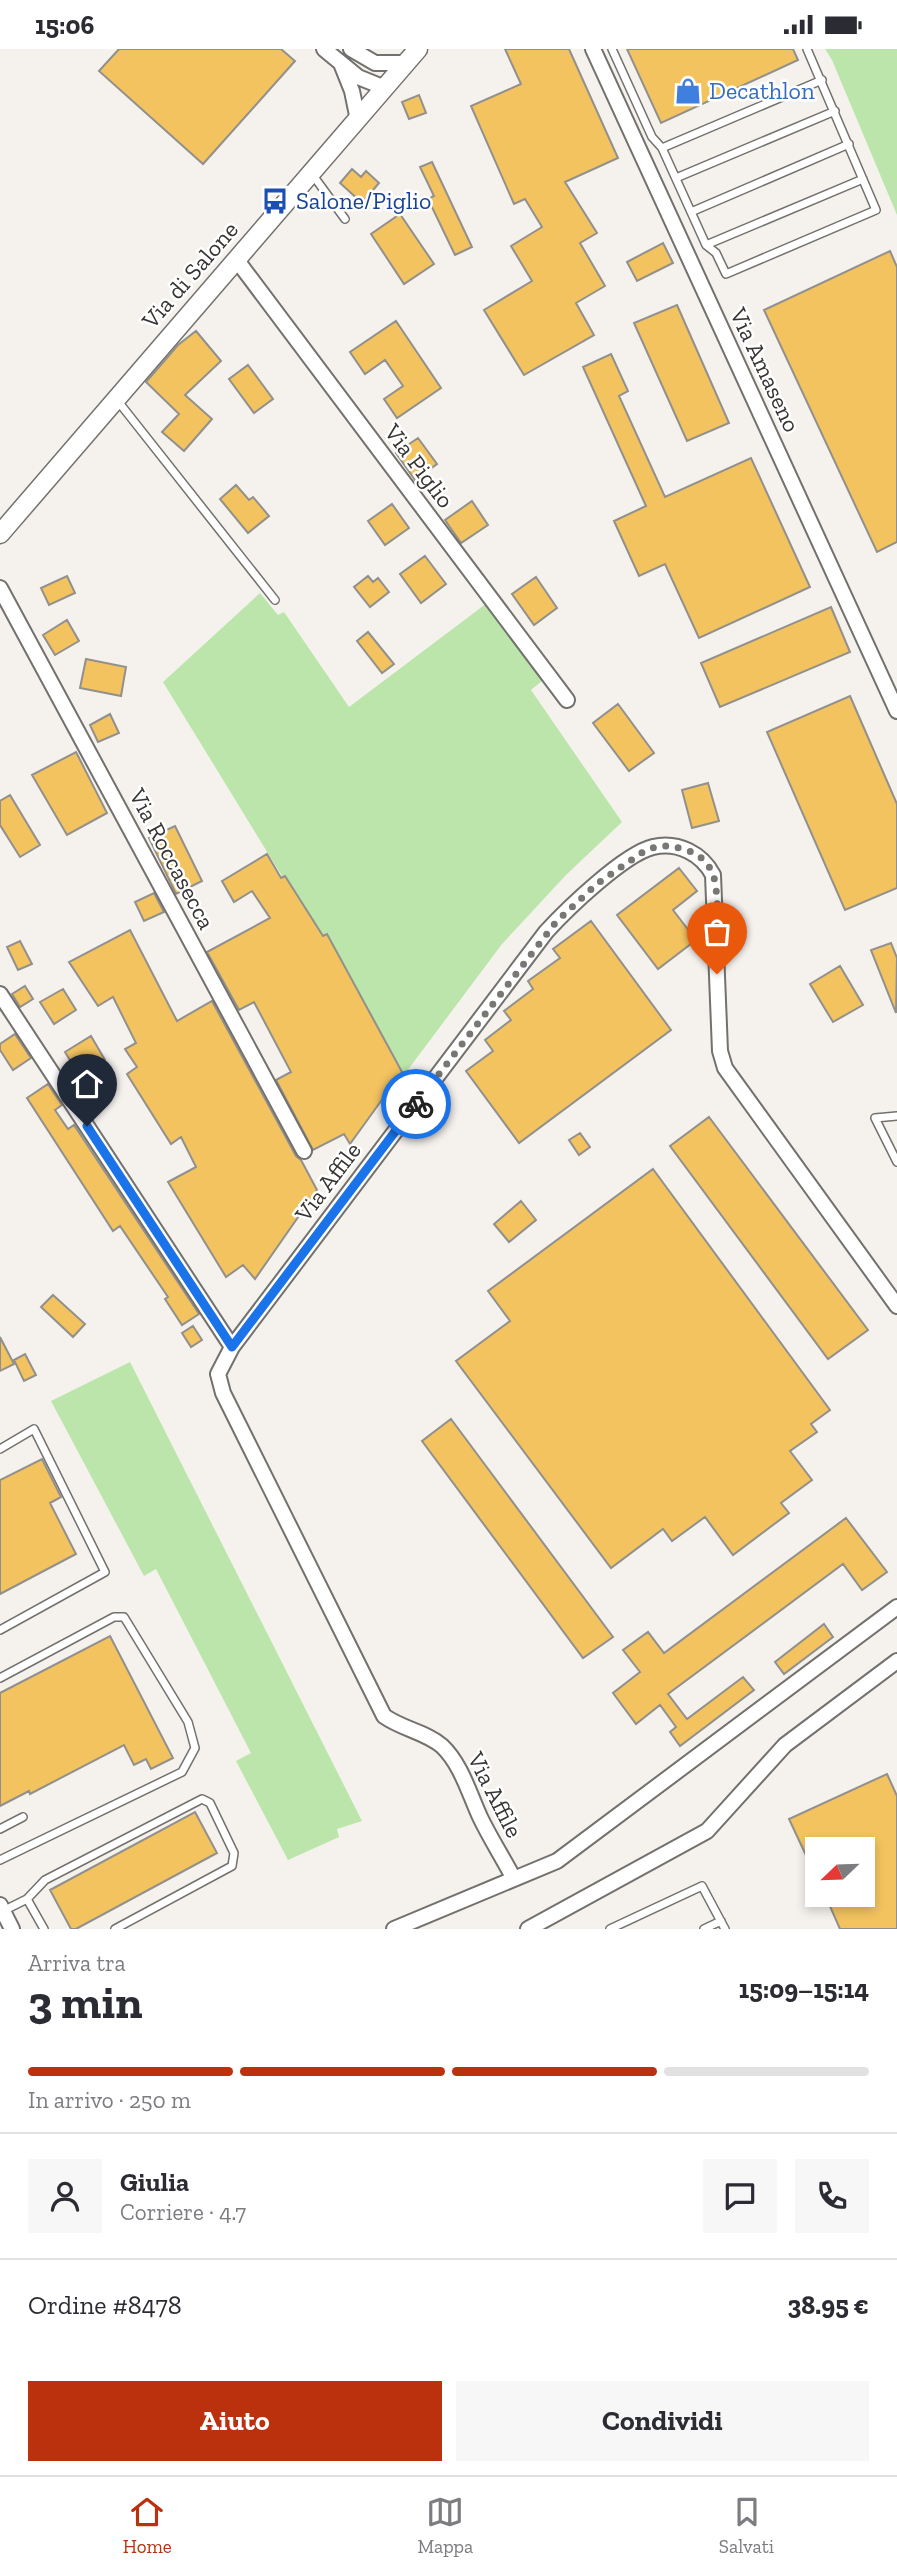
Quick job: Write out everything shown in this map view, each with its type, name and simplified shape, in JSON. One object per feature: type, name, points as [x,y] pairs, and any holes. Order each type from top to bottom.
[{"type":"street","points":[[324,49],[358,77],[385,88]]},
{"type":"street","points":[[351,49],[375,63],[412,56]]},
{"type":"street","name":"Via Amaseno","points":[[593,49],[897,711]]},
{"type":"street","name":"Via di Salone","points":[[0,534],[412,56]]},
{"type":"street","points":[[341,65],[352,91],[358,120]]},
{"type":"street","name":"Via Piglio","points":[[236,259],[566,700]]},
{"type":"street","name":"Via Roccasecca","points":[[0,588],[304,1151]]},
{"type":"street","name":"Via Affile","points":[[514,1879],[482,1820],[456,1762],[440,1744],[419,1733],[399,1727],[384,1716],[223,1393],[218,1374],[232,1347],[546,932],[568,909],[621,865],[646,850],[664,846],[693,852],[702,858],[713,875],[720,1051],[724,1068],[897,1306]]},
{"type":"street","points":[[0,994],[232,1347]]},
{"type":"street","points":[[394,1929],[556,1861],[897,1607]]},
{"type":"street","points":[[530,1928],[707,1831],[785,1745],[897,1661]]},
{"type":"street","points":[[2,1908],[12,1929]]},
{"type":"lane","points":[[612,49],[652,137],[662,148],[706,245],[716,253],[726,274],[876,210],[807,49]]},
{"type":"lane","points":[[662,148],[822,80]]},
{"type":"lane","points":[[676,179],[835,111]]},
{"type":"lane","points":[[691,212],[849,144]]},
{"type":"lane","points":[[311,173],[345,219]]},
{"type":"lane","points":[[706,245],[863,179]]},
{"type":"lane","points":[[116,399],[275,600]]},
{"type":"lane","points":[[897,1116],[875,1118],[897,1162]]},
{"type":"lane","points":[[0,1448],[34,1429],[105,1572],[0,1630]]},
{"type":"lane","points":[[0,1678],[114,1616],[124,1617],[188,1722],[195,1748],[182,1772],[0,1860]]},
{"type":"lane","points":[[2,1908],[27,1899],[44,1879],[202,1799],[210,1803],[234,1853],[232,1866],[115,1929]]},
{"type":"lane","points":[[0,1829],[23,1817]]},
{"type":"lane","points":[[610,1929],[702,1886],[723,1925],[704,1929]]},
{"type":"lane","points":[[27,1899],[44,1929]]},
{"type":"green space","points":[[825,49],[897,49],[897,215],[832,60]]},
{"type":"green space","points":[[260,593],[278,615],[284,612],[349,707],[491,600],[548,676],[531,690],[622,822],[566,875],[502,944],[404,1075],[163,682]]},
{"type":"green space","points":[[130,1362],[362,1821],[337,1829],[339,1837],[288,1860],[236,1761],[251,1753],[156,1569],[144,1576],[51,1401]]},
{"type":"building","points":[[119,49],[281,49],[295,61],[203,164],[99,71]]},
{"type":"building","points":[[505,49],[569,49],[618,158],[565,182],[597,233],[580,243],[605,286],[576,303],[594,335],[524,375],[484,310],[532,281],[511,246],[542,227],[525,199],[514,204],[471,106],[521,84]]},
{"type":"building","name":"Decathlon","points":[[627,49],[793,49],[798,60],[661,123]]},
{"type":"building","points":[[419,95],[426,113],[409,119],[402,102]]},
{"type":"building","points":[[432,162],[472,247],[455,255],[428,199],[434,196],[420,167]]},
{"type":"building","points":[[352,169],[361,177],[366,171],[379,183],[362,203],[340,183]]},
{"type":"building","points":[[400,214],[434,264],[404,284],[371,234]]},
{"type":"building","points":[[663,243],[673,263],[637,281],[627,262]]},
{"type":"building","points":[[890,251],[897,267],[897,542],[877,552],[764,310]]},
{"type":"building","points":[[677,305],[729,423],[687,441],[634,323]]},
{"type":"building","points":[[396,321],[441,388],[397,418],[384,399],[403,386],[385,360],[365,374],[350,352]]},
{"type":"building","points":[[196,331],[221,361],[185,395],[212,419],[184,451],[162,432],[179,414],[146,382],[178,345]]},
{"type":"building","points":[[611,354],[628,391],[619,396],[665,497],[751,458],[810,587],[699,638],[665,564],[639,576],[614,521],[646,506],[583,367]]},
{"type":"building","points":[[248,365],[273,399],[254,413],[229,379]]},
{"type":"building","points":[[418,438],[437,464],[415,480],[396,453]]},
{"type":"building","points":[[236,485],[249,500],[253,497],[269,516],[248,533],[220,499]]},
{"type":"building","points":[[472,501],[488,525],[461,543],[445,520]]},
{"type":"building","points":[[392,504],[409,528],[385,545],[368,521]]},
{"type":"building","points":[[425,556],[446,584],[421,603],[400,574]]},
{"type":"building","points":[[67,576],[75,593],[49,605],[41,588]]},
{"type":"building","points":[[368,576],[373,582],[378,578],[389,592],[370,607],[354,587]]},
{"type":"building","points":[[536,577],[557,608],[534,625],[512,594]]},
{"type":"building","points":[[831,607],[850,652],[720,707],[701,663]]},
{"type":"building","points":[[67,620],[79,641],[55,655],[43,635]]},
{"type":"building","points":[[368,632],[394,664],[382,673],[357,641]]},
{"type":"building","points":[[86,659],[126,667],[121,696],[80,688]]},
{"type":"building","points":[[850,696],[897,804],[897,888],[845,910],[767,732]]},
{"type":"building","points":[[618,704],[654,753],[629,771],[593,723]]},
{"type":"building","points":[[110,714],[119,733],[98,742],[90,725]]},
{"type":"building","points":[[76,752],[107,813],[67,835],[32,775]]},
{"type":"building","points":[[708,783],[719,821],[692,828],[682,790]]},
{"type":"building","points":[[10,795],[40,845],[20,857],[0,825],[0,801]]},
{"type":"building","points":[[175,826],[202,881],[176,894],[149,838]]},
{"type":"building","points":[[267,854],[281,878],[285,876],[323,936],[327,934],[402,1072],[350,1144],[344,1134],[313,1150],[276,1080],[291,1072],[254,1002],[239,1010],[207,952],[270,918],[252,891],[234,902],[222,881]]},
{"type":"building","points":[[679,868],[697,891],[673,910],[696,940],[658,969],[617,915]]},
{"type":"building","points":[[154,893],[164,912],[144,921],[135,902]]},
{"type":"building","points":[[591,921],[671,1030],[519,1143],[466,1071],[493,1051],[485,1040],[511,1020],[504,1011],[533,989],[528,981],[560,958],[553,949]]},
{"type":"building","points":[[130,930],[177,1021],[212,1001],[317,1190],[255,1279],[243,1265],[226,1277],[168,1182],[196,1167],[181,1137],[171,1144],[127,1074],[137,1067],[125,1049],[136,1043],[113,997],[98,1006],[69,962]]},
{"type":"building","points":[[20,941],[32,964],[18,970],[7,947]]},
{"type":"building","points":[[891,943],[897,958],[896,1013],[871,950]]},
{"type":"building","points":[[840,966],[863,1005],[833,1022],[810,984]]},
{"type":"building","points":[[25,986],[33,999],[20,1007],[12,994]]},
{"type":"building","points":[[63,989],[76,1010],[54,1024],[40,1002]]},
{"type":"building","points":[[15,1034],[31,1058],[13,1070],[0,1050],[0,1044]]},
{"type":"building","points":[[91,1036],[105,1060],[79,1075],[65,1052]]},
{"type":"building","points":[[48,1084],[62,1105],[55,1110],[68,1129],[74,1125],[199,1314],[182,1325],[165,1299],[168,1297],[120,1226],[113,1231],[27,1098]]},
{"type":"building","points":[[709,1117],[868,1330],[828,1359],[670,1146]]},
{"type":"building","points":[[580,1133],[590,1147],[579,1155],[569,1140]]},
{"type":"building","points":[[653,1169],[830,1410],[811,1424],[817,1432],[790,1451],[812,1480],[781,1503],[789,1513],[733,1555],[705,1517],[672,1541],[663,1529],[611,1568],[456,1361],[510,1321],[488,1291]]},
{"type":"building","points":[[521,1201],[536,1220],[509,1242],[494,1224]]},
{"type":"building","points":[[53,1295],[85,1324],[73,1337],[41,1307]]},
{"type":"building","points":[[193,1326],[202,1340],[191,1347],[182,1333]]},
{"type":"building","points":[[0,1337],[14,1364],[0,1371]]},
{"type":"building","points":[[25,1354],[36,1375],[24,1381],[14,1360]]},
{"type":"building","points":[[451,1419],[613,1637],[583,1658],[422,1441]]},
{"type":"building","points":[[42,1459],[61,1497],[50,1503],[76,1554],[0,1594],[0,1480]]},
{"type":"building","points":[[846,1518],[887,1572],[862,1590],[843,1564],[668,1694],[687,1719],[743,1677],[754,1690],[680,1746],[670,1732],[676,1727],[660,1705],[636,1724],[613,1693],[640,1672],[623,1650],[648,1632],[664,1653]]},
{"type":"building","points":[[824,1624],[833,1637],[784,1674],[775,1662]]},
{"type":"building","points":[[110,1636],[173,1758],[151,1769],[146,1759],[134,1765],[124,1745],[30,1794],[29,1791],[0,1806],[0,1693]]},
{"type":"building","points":[[887,1774],[897,1796],[897,1929],[840,1929],[830,1907],[875,1907],[875,1837],[805,1837],[805,1853],[789,1819]]},
{"type":"building","points":[[195,1812],[217,1853],[76,1929],[71,1929],[50,1890]]},
{"type":"way so far","points":[[416,1104],[546,932],[598,883],[646,850],[674,846],[693,852],[709,867],[715,885],[717,974]]},
{"type":"place","name":"Decathlon","points":[[688,91]]},
{"type":"place","name":"Salone/Piglio","points":[[275,201]]},
{"type":"route","points":[[87,1126],[232,1347],[416,1104]]}]
